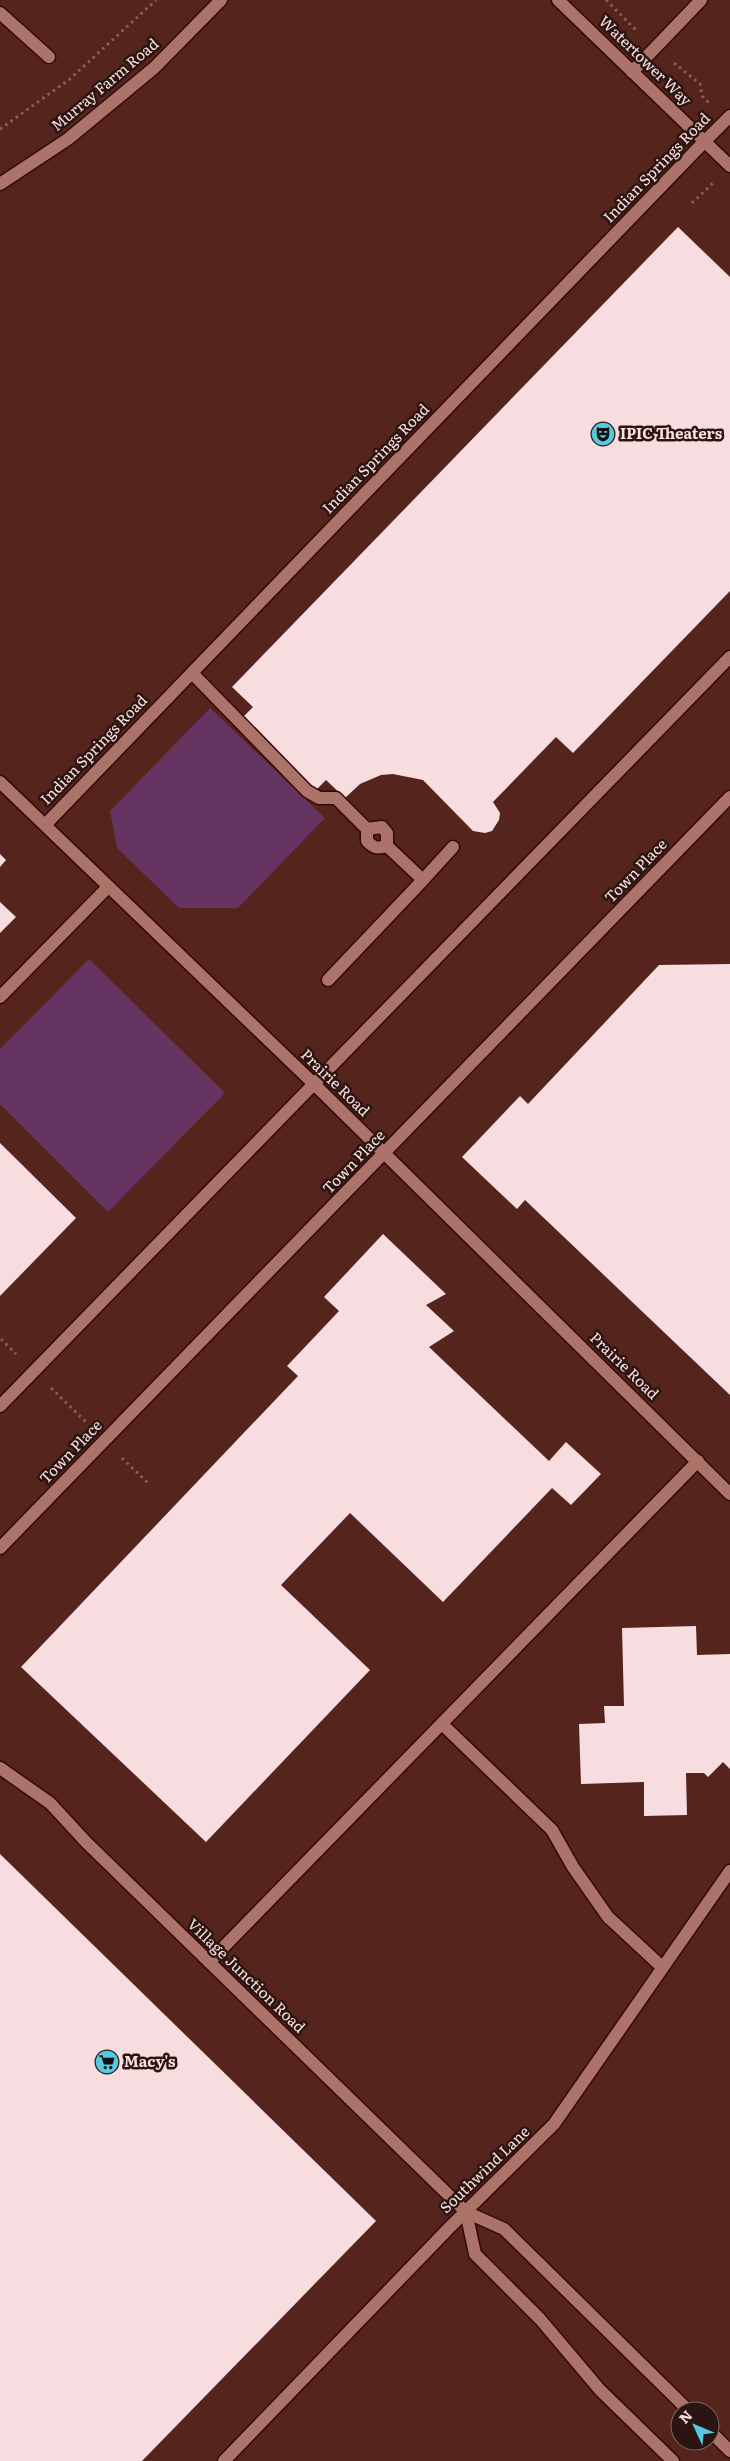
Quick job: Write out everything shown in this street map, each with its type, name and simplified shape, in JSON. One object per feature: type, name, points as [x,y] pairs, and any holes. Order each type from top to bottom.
[{"type":"street","name":"Murray Farm Road","points":[[0,184],[68,139],[154,68],[221,0]]},
{"type":"street","name":"Watertower Way","points":[[558,0],[730,166]]},
{"type":"street","points":[[632,72],[701,0]]},
{"type":"street","points":[[0,13],[49,57]]},
{"type":"street","name":"Indian Springs Road","points":[[45,825],[730,116]]},
{"type":"street","points":[[0,1406],[730,657]]},
{"type":"street","points":[[192,673],[307,792],[319,798],[336,798],[367,829],[368,841],[373,847],[387,846],[423,880]]},
{"type":"street","name":"Prairie Road","points":[[0,782],[314,1084],[730,1494]]},
{"type":"street","name":"Town Place","points":[[0,1548],[730,797]]},
{"type":"street","points":[[328,980],[453,847]]},
{"type":"street","points":[[0,997],[108,887]]},
{"type":"street","points":[[209,1962],[698,1461]]},
{"type":"street","points":[[442,1724],[552,1830],[573,1867],[608,1918],[662,1967]]},
{"type":"street","name":"Village Junction Road","points":[[0,1768],[50,1804],[466,2212]]},
{"type":"street","name":"Southwind Lane","points":[[224,2461],[554,2124],[730,1871]]},
{"type":"street","points":[[466,2212],[504,2229],[679,2401]]},
{"type":"street","points":[[466,2212],[475,2254],[540,2319],[600,2390],[673,2461]]},
{"type":"street","points":[[720,2441],[730,2451]]},
{"type":"path","points":[[0,129],[70,79],[156,0]]},
{"type":"path","points":[[1,1339],[149,1484]]},
{"type":"shaded area","points":[[210,708],[325,818],[238,908],[179,908],[117,848],[110,811]]},
{"type":"shaded area","points":[[89,959],[225,1093],[108,1212],[0,1104],[0,1049]]},
{"type":"building","name":"IPIC Theaters","points":[[678,227],[730,277],[730,591],[573,753],[556,737],[493,802],[500,813],[499,820],[492,831],[485,833],[473,831],[423,780],[393,774],[381,775],[360,784],[345,798],[326,780],[315,791],[241,719],[253,707],[232,687]]},
{"type":"building","points":[[0,854],[6,860],[0,867]]},
{"type":"building","points":[[0,902],[16,917],[0,933]]},
{"type":"building","points":[[730,964],[730,1395],[525,1200],[517,1209],[462,1157],[520,1096],[528,1104],[659,965]]},
{"type":"building","points":[[0,1143],[76,1218],[0,1296]]},
{"type":"building","points":[[383,1234],[446,1294],[426,1305],[454,1331],[429,1347],[549,1461],[566,1442],[601,1474],[571,1505],[552,1488],[443,1602],[350,1513],[281,1585],[370,1670],[206,1842],[21,1667],[298,1376],[287,1366],[339,1311],[324,1297]]},
{"type":"building","points":[[696,1626],[697,1655],[730,1654],[730,1769],[723,1762],[708,1777],[704,1773],[686,1773],[687,1815],[644,1816],[644,1782],[581,1784],[579,1724],[605,1723],[604,1706],[624,1706],[622,1628]]},
{"type":"building","name":"Macy's","points":[[0,1854],[376,2221],[142,2461],[0,2461]]},
{"type":"place","name":"IPIC Theaters","points":[[603,434]]},
{"type":"place","name":"Macy's","points":[[107,2062]]}]
